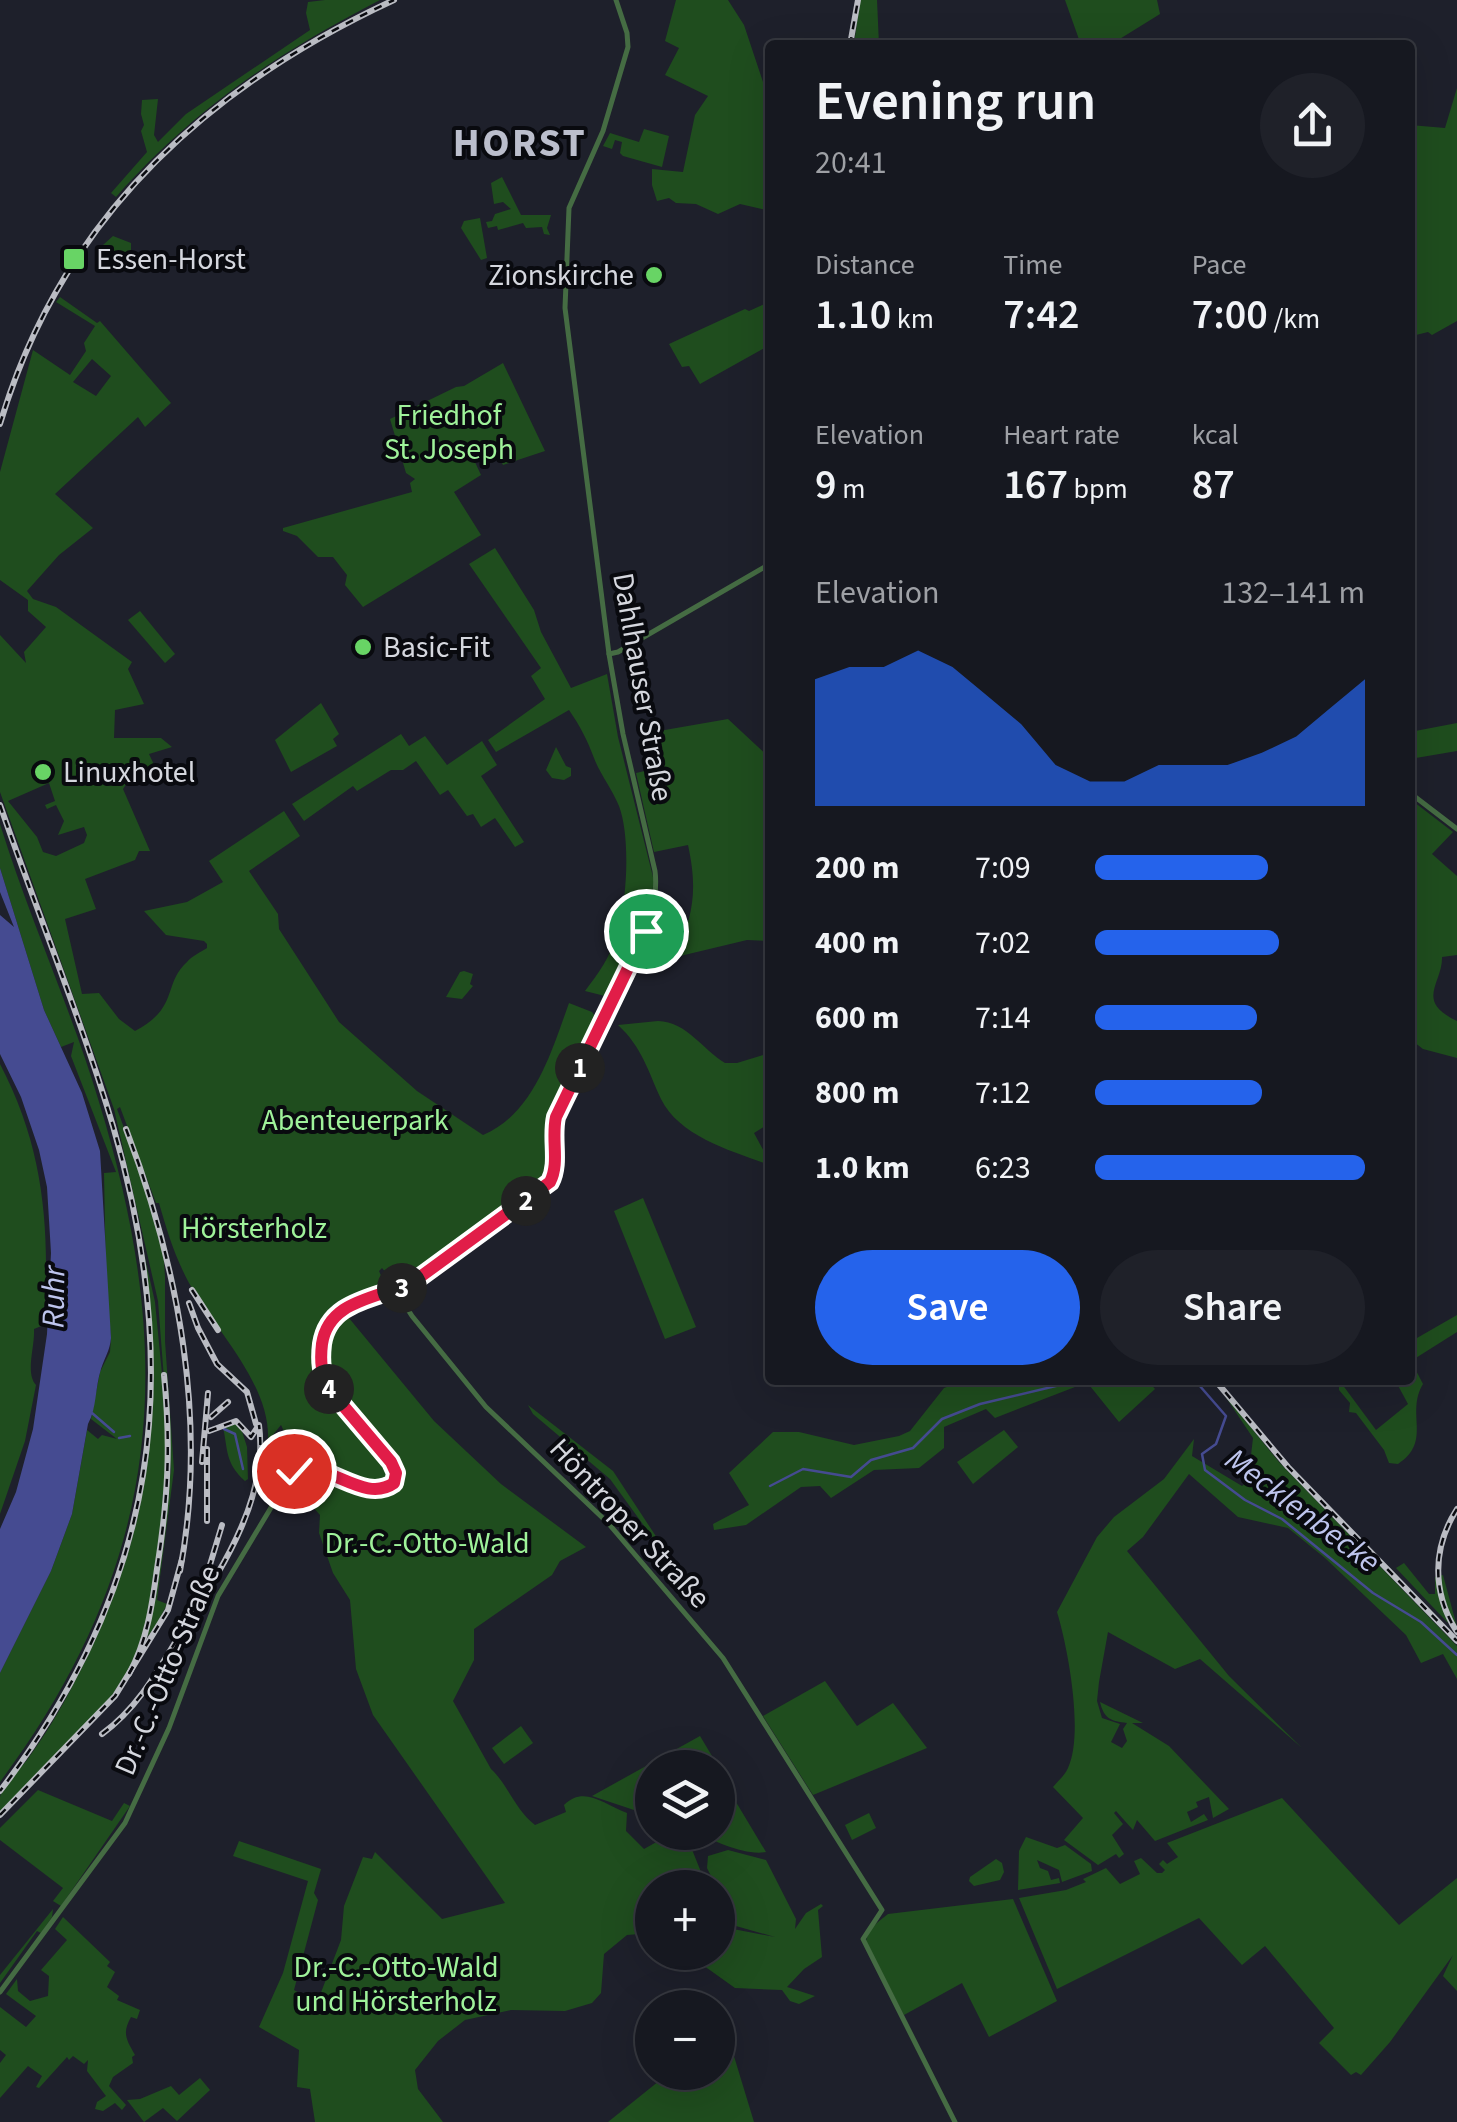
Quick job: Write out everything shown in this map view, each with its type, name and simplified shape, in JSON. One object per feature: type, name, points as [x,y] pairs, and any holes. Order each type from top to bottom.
[{"type":"street","name":"Dahlhauser Straße","points":[[396,1291],[479,1236],[553,1178],[556,1117],[628,974],[652,917],[656,871],[623,734],[609,654],[565,297],[569,208],[603,131],[628,46],[616,0]]},
{"type":"street","points":[[609,654],[765,567]]},
{"type":"street","points":[[1415,797],[1457,829]]},
{"type":"street","name":"Dr.-C.-Otto-Straße","points":[[0,1992],[125,1823],[169,1728],[218,1596],[290,1476],[302,1468],[375,1490],[394,1483],[396,1473],[391,1462],[330,1390],[322,1374],[324,1331],[331,1320],[366,1298],[396,1291]]},
{"type":"street","name":"Höntroper Straße","points":[[396,1291],[486,1407],[608,1523],[723,1658],[882,1910],[862,1939],[956,2122]]},
{"type":"green space","points":[[380,0],[306,41],[239,85],[176,136],[116,197],[111,193],[147,152],[141,131],[142,100],[158,99],[154,135],[158,142],[186,114],[310,30],[308,2]]},
{"type":"green space","points":[[676,0],[728,0],[744,25],[765,88],[765,210],[740,204],[718,214],[669,198],[657,201],[652,169],[683,172],[695,115],[708,96],[665,75],[679,48],[665,41]]},
{"type":"green space","points":[[860,0],[877,0],[879,40],[855,40]]},
{"type":"green space","points":[[1065,0],[1157,0],[1160,14],[1118,40],[1079,40]]},
{"type":"green space","points":[[1457,88],[1457,321],[1432,335],[1428,332],[1415,335],[1415,125],[1445,128]]},
{"type":"green space","points":[[644,129],[669,136],[662,167],[623,156],[622,142],[615,140],[612,149],[603,146],[610,133],[639,142]]},
{"type":"green space","points":[[502,177],[521,215],[551,215],[547,228],[550,235],[544,234],[542,227],[526,228],[523,223],[498,230],[497,226],[488,228],[486,222],[492,221],[495,214],[511,209],[503,202],[494,204],[491,183]]},
{"type":"green space","points":[[480,218],[487,258],[481,260],[461,228],[464,221]]},
{"type":"green space","points":[[113,236],[131,243],[131,250],[110,259],[103,245]]},
{"type":"green space","points":[[60,297],[97,323],[100,321],[171,403],[145,427],[138,417],[55,494],[93,528],[59,555],[27,591],[33,599],[56,607],[132,662],[128,669],[144,704],[115,710],[114,738],[161,738],[172,747],[149,754],[157,771],[137,778],[139,782],[132,786],[127,783],[123,789],[150,851],[139,851],[135,860],[85,879],[96,909],[65,919],[82,994],[99,993],[119,1019],[135,1031],[159,1013],[179,971],[207,944],[166,935],[144,911],[187,902],[223,882],[209,861],[284,811],[300,836],[249,871],[278,914],[279,929],[339,1022],[417,1091],[483,1135],[516,1112],[528,1096],[548,1060],[569,1003],[592,1012],[599,1022],[553,1117],[551,1172],[544,1184],[406,1282],[397,1286],[382,1268],[379,1271],[387,1289],[355,1298],[326,1321],[327,1328],[344,1312],[434,1421],[501,1484],[586,1547],[560,1561],[552,1575],[474,1629],[474,1660],[453,1701],[491,1769],[535,1825],[566,1812],[564,1805],[571,1799],[586,1796],[627,1813],[626,1831],[635,1840],[635,1850],[692,1850],[700,1870],[635,1870],[635,1934],[627,1935],[604,1954],[601,1993],[592,2003],[565,2011],[511,2010],[465,2020],[438,2041],[415,2070],[418,2089],[443,2122],[315,2122],[310,2089],[297,2087],[299,2050],[259,2027],[283,1973],[308,1881],[233,1856],[239,1841],[321,1869],[314,1893],[318,1900],[294,1990],[317,2003],[341,1940],[344,1906],[363,1857],[372,1859],[375,1852],[442,1919],[505,1903],[373,1715],[356,1669],[350,1600],[333,1573],[319,1533],[320,1515],[285,1476],[269,1503],[257,1489],[257,1483],[263,1493],[270,1494],[285,1463],[294,1463],[289,1458],[291,1446],[281,1425],[268,1441],[261,1399],[184,1273],[120,1107],[117,1109],[149,1195],[163,1247],[165,1277],[174,1470],[157,1600],[167,1604],[146,1638],[171,1470],[158,1301],[114,1109],[0,792],[0,635],[26,663],[24,652],[46,627],[28,611],[28,600],[0,580],[0,472],[33,350],[70,375],[86,351],[84,343],[95,326],[56,302]],"holes":[[[92,359],[111,376],[96,396],[73,382]],[[49,783],[55,801],[45,805],[47,809],[56,805],[64,821],[58,835],[84,827],[87,835],[84,843],[56,856],[43,852],[37,837],[8,801]]]},
{"type":"green space","points":[[765,304],[765,348],[700,384],[689,366],[682,367],[669,344],[745,309]]},
{"type":"green space","name":"Friedhof St. Joseph","points":[[503,363],[545,451],[503,465],[496,451],[475,462],[481,475],[454,492],[481,535],[363,607],[345,585],[347,575],[333,557],[318,557],[283,528],[412,492],[410,483],[415,479],[406,473],[390,419],[464,386]]},
{"type":"green space","points":[[495,548],[534,610],[541,632],[571,688],[607,674],[618,737],[654,881],[648,916],[613,998],[585,991],[610,951],[623,908],[626,853],[623,820],[616,800],[569,710],[496,752],[488,740],[545,699],[531,676],[541,668],[469,564]]},
{"type":"green space","points":[[140,611],[175,654],[165,663],[128,620]]},
{"type":"green space","points":[[321,703],[339,734],[333,739],[337,746],[291,772],[275,740]]},
{"type":"green space","points":[[728,719],[765,753],[765,941],[747,940],[676,957],[692,902],[688,845],[654,852],[636,773],[662,767],[659,731]]},
{"type":"green space","points":[[1457,723],[1457,751],[1415,758],[1415,731]]},
{"type":"green space","points":[[401,734],[409,746],[425,736],[447,765],[482,741],[497,765],[481,776],[524,842],[515,847],[495,818],[481,827],[473,814],[467,816],[448,790],[440,795],[416,761],[403,770],[391,770],[357,791],[353,786],[304,821],[292,804]]},
{"type":"green space","points":[[556,747],[571,768],[571,776],[564,780],[552,778],[546,770]]},
{"type":"green space","points":[[1415,803],[1453,832],[1432,854],[1457,876],[1457,955],[1442,957],[1434,999],[1444,1014],[1457,1021],[1457,1058],[1423,1049],[1415,1043]]},
{"type":"green space","points":[[0,824],[88,1067],[124,1196],[140,1286],[145,1372],[140,1456],[124,1538],[95,1620],[54,1700],[0,1782],[0,1673],[51,1571],[72,1514],[87,1430],[98,1439],[102,1435],[117,1439],[91,1419],[100,1372],[110,1352],[104,1173],[116,1172],[71,1056],[74,1042],[61,1047],[44,1010],[0,868]]},
{"type":"green space","points":[[460,972],[473,974],[473,986],[462,999],[446,997]]},
{"type":"green space","points":[[658,1021],[677,1026],[725,1063],[765,1055],[765,1126],[754,1133],[765,1153],[765,1163],[707,1140],[680,1123],[661,1099],[639,1051],[618,1025]]},
{"type":"green space","points":[[0,1064],[27,1128],[35,1159],[46,1256],[44,1325],[34,1329],[31,1359],[36,1385],[25,1441],[0,1514]]},
{"type":"green space","points":[[643,1198],[696,1327],[665,1339],[614,1211]]},
{"type":"green space","points":[[138,1227],[155,1302],[169,1446],[167,1494],[147,1625],[133,1663],[107,1703],[0,1812],[4,1787],[52,1722],[102,1624],[138,1514],[148,1460],[152,1348]]},
{"type":"green space","points":[[1457,1315],[1457,1332],[1415,1358],[1415,1339]]},
{"type":"green space","points":[[1415,1369],[1423,1384],[1416,1406],[1417,1436],[1408,1455],[1398,1464],[1389,1463],[1356,1413],[1349,1412],[1350,1403],[1339,1385],[1376,1430],[1408,1404],[1398,1385],[1415,1385]]},
{"type":"green space","points":[[1151,1385],[1155,1389],[1119,1422],[1090,1386],[1075,1387],[995,1418],[986,1409],[944,1427],[944,1448],[919,1468],[874,1470],[831,1498],[820,1486],[801,1487],[746,1525],[714,1530],[713,1524],[749,1505],[729,1473],[773,1432],[799,1432],[854,1445],[899,1436],[910,1431],[944,1388]]},
{"type":"green space","points":[[1223,1393],[1279,1462],[1457,1646],[1457,1679],[1443,1654],[1421,1663],[1406,1635],[1288,1528],[1238,1517],[1189,1474],[1143,1537],[1127,1551],[1229,1676],[1302,1748],[1200,1659],[1175,1669],[1108,1632],[1097,1701],[1102,1718],[1120,1724],[1111,1742],[1122,1748],[1127,1741],[1123,1729],[1127,1723],[1109,1718],[1100,1702],[1143,1723],[1132,1723],[1169,1746],[1229,1809],[1213,1818],[1209,1797],[1196,1802],[1198,1807],[1187,1812],[1191,1822],[1204,1814],[1208,1820],[1155,1841],[1137,1820],[1133,1830],[1116,1811],[1123,1824],[1112,1835],[1124,1854],[1119,1858],[1116,1854],[1098,1865],[1064,1840],[1083,1818],[1053,1787],[1068,1768],[1075,1734],[1070,1668],[1057,1612],[1097,1537],[1114,1517],[1164,1479],[1194,1439],[1192,1456],[1242,1486],[1248,1481],[1253,1438]]},
{"type":"green space","points":[[528,1405],[613,1471],[661,1544],[610,1479],[533,1414]]},
{"type":"green space","points":[[240,1425],[247,1447],[245,1481],[234,1468],[227,1449],[223,1427]]},
{"type":"green space","points":[[1004,1430],[1018,1447],[973,1484],[957,1462]]},
{"type":"green space","points":[[1404,1563],[1429,1594],[1435,1594],[1435,1577],[1443,1575],[1457,1627],[1447,1622],[1396,1568]]},
{"type":"green space","points":[[825,1681],[857,1726],[893,1703],[927,1748],[813,1795],[763,1716]]},
{"type":"green space","points":[[521,1726],[533,1743],[504,1764],[492,1748]]},
{"type":"green space","points":[[700,1736],[708,1750],[675,1750]]},
{"type":"green space","points":[[635,1772],[635,1810],[592,1796]]},
{"type":"green space","points":[[38,1790],[112,1821],[124,1803],[130,1806],[61,1906],[53,1901],[63,1888],[0,1840],[0,1828]]},
{"type":"green space","points":[[1282,1798],[1399,1925],[1457,1878],[1457,1991],[1443,1976],[1453,1955],[1361,2075],[1351,2075],[1319,2043],[1334,2028],[1265,1946],[1242,1965],[1199,1918],[1057,1989],[1019,1898],[1066,1890],[1106,1868],[1120,1884],[1140,1874],[1134,1861],[1141,1858],[1162,1873],[1165,1870],[1159,1864],[1163,1860],[1167,1864],[1178,1857],[1167,1843]]},
{"type":"green space","points":[[735,1800],[766,1852],[735,1848]]},
{"type":"green space","points":[[869,1813],[876,1828],[852,1840],[845,1825]]},
{"type":"green space","points":[[1026,1837],[1057,1848],[1065,1845],[1091,1864],[1092,1871],[1062,1882],[1059,1870],[1037,1860],[1051,1880],[1059,1878],[1060,1883],[1018,1890],[1019,1851]]},
{"type":"green space","points":[[728,1850],[766,1860],[796,1919],[795,1929],[806,1913],[823,1906],[818,1910],[822,1957],[787,1987],[815,1996],[799,2004],[790,2001],[782,1990],[735,1988],[710,1970],[735,1970],[735,1929],[775,1937],[736,1926],[735,1870],[708,1870],[708,1856]]},
{"type":"green space","points":[[996,1859],[1002,1863],[1004,1872],[1000,1880],[974,1886],[969,1881],[970,1877]]},
{"type":"green space","points":[[1013,1899],[1057,2001],[989,2037],[962,1983],[904,2015],[866,1943],[874,1926],[888,1914]]},
{"type":"green space","points":[[53,1909],[41,1933],[37,1931],[0,1983],[0,1975]]},
{"type":"green space","points":[[63,1917],[110,1962],[107,1966],[115,1972],[107,1987],[119,1996],[117,2000],[140,2010],[137,2019],[131,2017],[126,2032],[135,2055],[133,2063],[113,2077],[109,2086],[126,2105],[122,2110],[115,2103],[103,2111],[95,2109],[106,2096],[87,2071],[88,2060],[84,2064],[73,2056],[69,2060],[67,2057],[39,2088],[36,2087],[42,2076],[28,2066],[0,2098],[0,2063],[6,2055],[0,2050],[0,2007],[26,2027],[36,2016],[6,1994],[17,1979],[18,1991],[30,2001],[48,1996],[49,1976],[41,1970],[67,1940],[55,1929]]},
{"type":"green space","points":[[735,2060],[754,2122],[608,2122],[648,2090],[735,2090]]},
{"type":"green space","points":[[200,2078],[210,2090],[177,2121],[163,2108],[144,2122],[127,2100],[171,2086],[179,2095]]},
{"type":"water","name":"Ruhr","points":[[0,868],[44,1010],[82,1093],[100,1151],[111,1338],[88,1424],[72,1514],[51,1571],[0,1673],[0,1529],[16,1492],[33,1429],[47,1334],[51,1253],[47,1187],[39,1150],[21,1097],[0,1054],[0,915],[14,927],[0,892]]},
{"type":"waterway","points":[[770,1486],[803,1469],[851,1477],[871,1460],[913,1448],[942,1419],[980,1404],[1060,1385]]},
{"type":"waterway","name":"Mecklenbecke","points":[[1199,1385],[1226,1416],[1216,1444],[1202,1454],[1205,1470],[1245,1500],[1282,1519],[1373,1593],[1421,1622],[1457,1655]]},
{"type":"waterway","points":[[92,1413],[114,1432]]},
{"type":"waterway","points":[[224,1429],[235,1434],[243,1469]]},
{"type":"waterway","points":[[119,1438],[130,1436]]},
{"type":"railway","points":[[0,424],[26,351],[60,284],[101,224],[149,168],[203,119],[262,74],[394,0]]},
{"type":"railway","points":[[851,40],[858,0]]},
{"type":"railway","points":[[0,805],[113,1126],[135,1218],[148,1306],[151,1391],[143,1474],[125,1555],[95,1635],[53,1713],[0,1791]]},
{"type":"railway","points":[[126,1129],[161,1236],[183,1347],[191,1459],[180,1571]]},
{"type":"railway","points":[[192,1290],[218,1330]]},
{"type":"railway","points":[[189,1303],[217,1364],[247,1392],[256,1424]]},
{"type":"railway","points":[[129,1674],[148,1623],[164,1519],[168,1449],[164,1375]]},
{"type":"railway","points":[[1219,1385],[1288,1467],[1457,1641]]},
{"type":"railway","points":[[202,1462],[208,1393]]},
{"type":"railway","points":[[211,1417],[228,1402]]},
{"type":"railway","points":[[209,1431],[236,1421],[251,1437],[257,1428]]},
{"type":"railway","points":[[102,1734],[147,1687],[226,1559],[257,1480],[259,1425]]},
{"type":"railway","points":[[207,1449],[207,1521]]},
{"type":"railway","points":[[1457,1509],[1443,1539],[1438,1570],[1443,1602],[1457,1632]]},
{"type":"railway","points":[[209,1568],[222,1525]]},
{"type":"railway","points":[[0,1815],[115,1696],[168,1610],[182,1559]]},
{"type":"place","name":"Essen-Horst","points":[[74,259]]},
{"type":"place","name":"Zionskirche","points":[[654,275]]},
{"type":"place","name":"Basic-Fit","points":[[363,647]]},
{"type":"place","name":"Linuxhotel","points":[[43,772]]},
{"type":"district","name":"HORST","points":[[520,142]]},
{"type":"route","points":[[294,1471],[308,1469],[375,1490],[394,1483],[396,1473],[391,1462],[330,1390],[322,1374],[320,1359],[326,1327],[353,1304],[396,1291],[416,1280],[550,1182],[556,1166],[556,1117],[646,931]]},
{"type":"park label","name":"Abenteuerpark","points":[[355,1120]]},
{"type":"park label","name":"Hörsterholz","points":[[254,1228]]},
{"type":"park label","name":"Dr.-C.-Otto-Wald","points":[[427,1543]]},
{"type":"park label","name":"Dr.-C.-Otto-Wald und Hörsterholz","points":[[396,1984]]}]
